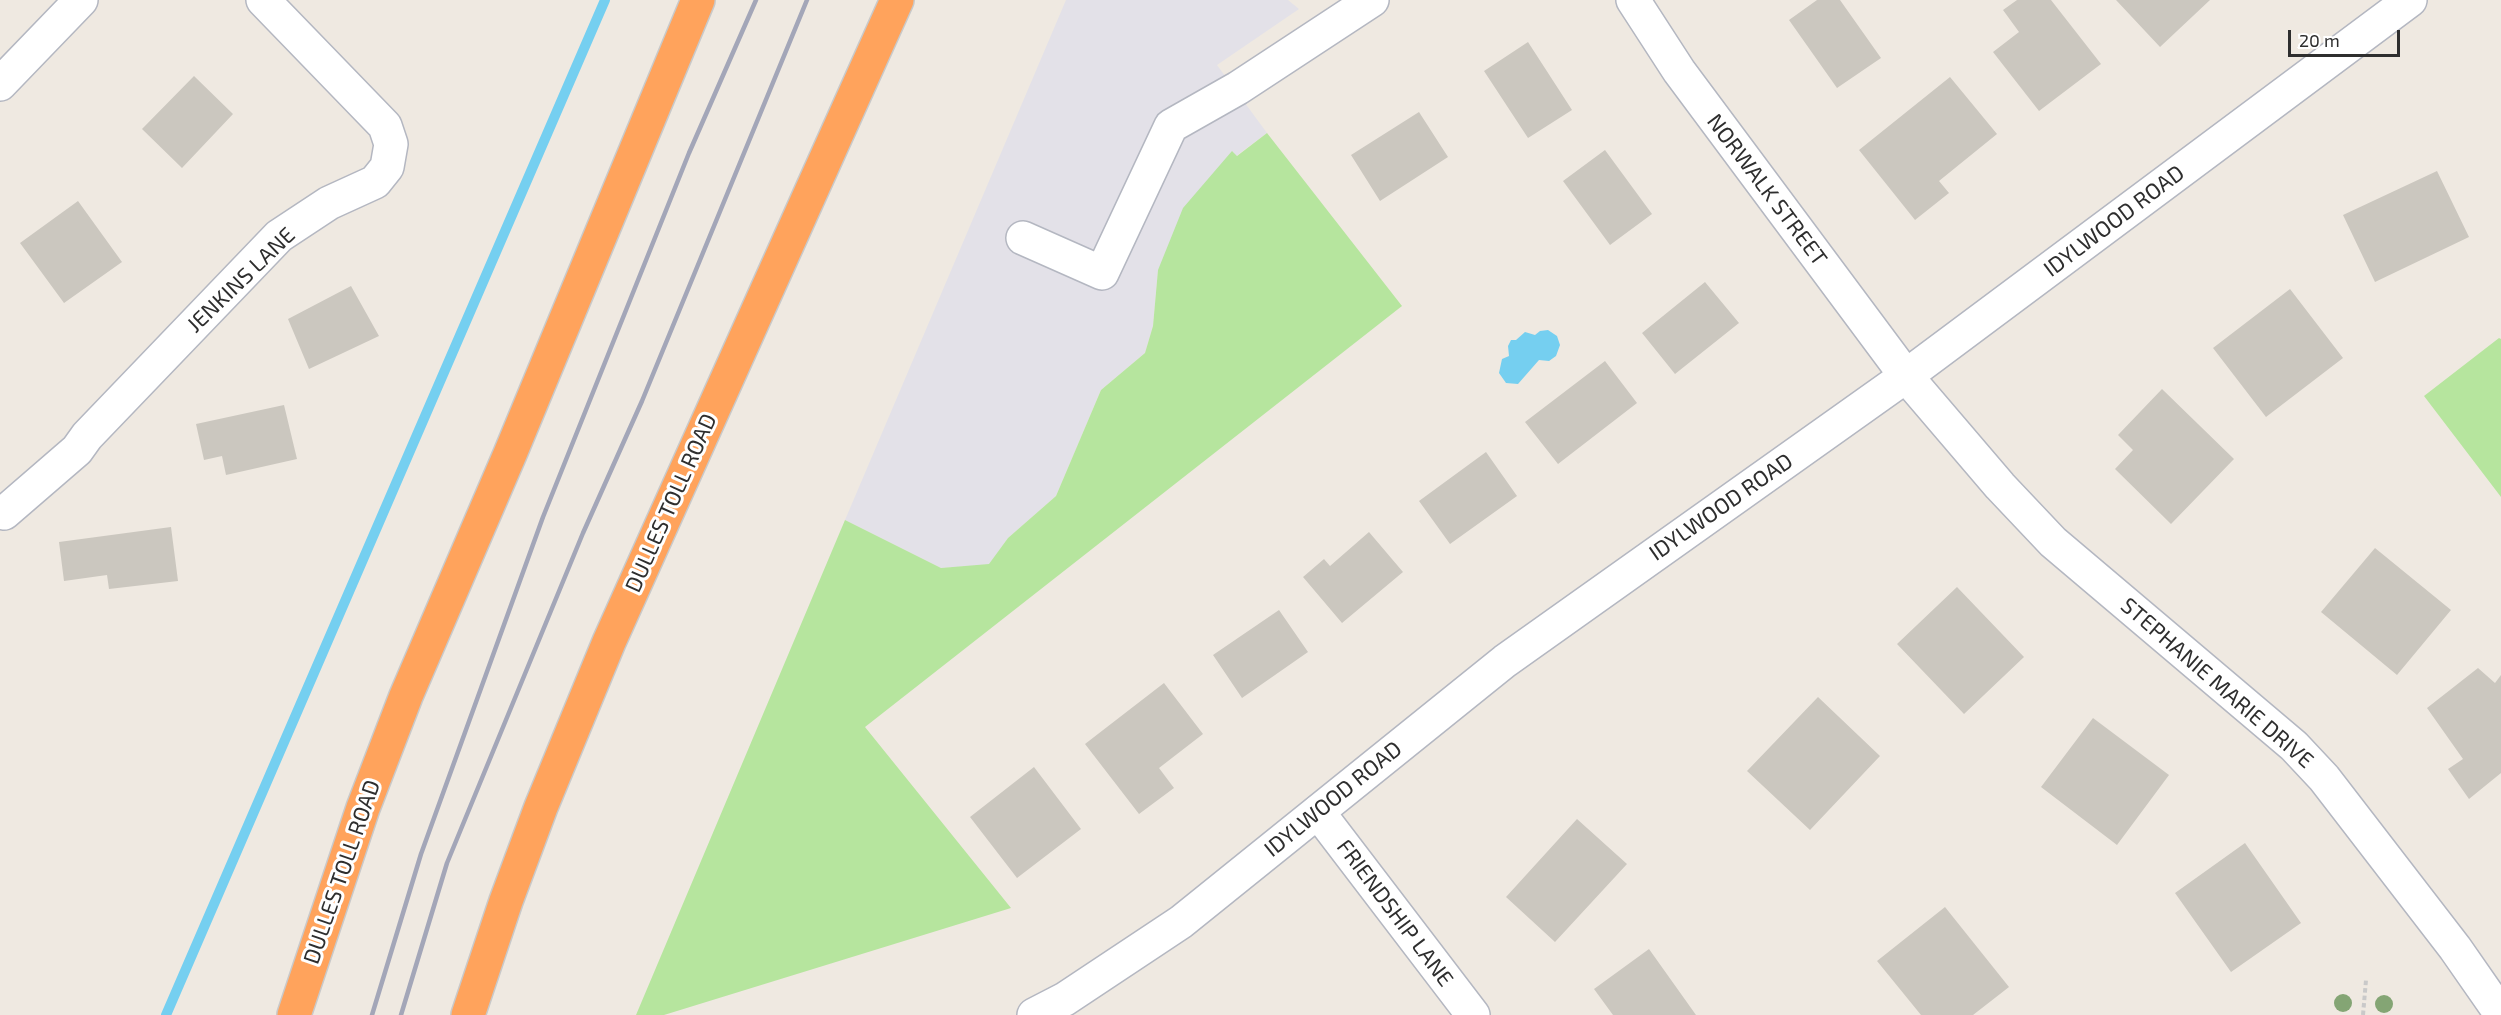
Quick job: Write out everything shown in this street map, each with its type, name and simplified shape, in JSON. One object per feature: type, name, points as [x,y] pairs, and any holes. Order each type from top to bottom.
[{"type":"highway","name":"DULLES TOLL ROAD","points":[[294,1015],[340,873],[406,696],[698,0]]},
{"type":"highway","name":"DULLES TOLL ROAD","points":[[468,1015],[506,901],[541,807],[609,642],[897,0]]},
{"type":"street","points":[[0,84],[81,0]]},
{"type":"street","name":"JENKINS LANE","points":[[4,513],[77,450],[87,436],[279,236],[329,203],[375,182],[387,168],[391,144],[385,126],[263,0]]},
{"type":"street","points":[[1023,238],[1102,273],[1171,126],[1238,88],[1372,0]]},
{"type":"street","name":"NORWALK STREET","points":[[1633,0],[1679,71],[1906,376]]},
{"type":"street","name":"IDYLWOOD ROAD","points":[[1034,1015],[1065,999],[1181,922],[1505,661],[1906,376],[2410,0]]},
{"type":"street","name":"STEPHANIE MARIE DRIVE","points":[[1906,376],[2000,486],[2053,542],[2294,746],[2324,778],[2455,948],[2501,1014]]},
{"type":"street","name":"FRIENDSHIP LANE","points":[[1318,812],[1473,1015]]},
{"type":"path","points":[[2363,1015],[2366,980]]},
{"type":"shaded area","points":[[1066,0],[1288,0],[1299,9],[1217,65],[1267,133],[1236,156],[1233,152],[1158,270],[1153,326],[1145,353],[1101,390],[1056,496],[1008,538],[989,565],[941,568],[845,520]]},
{"type":"green space","points":[[1267,133],[1402,306],[865,727],[1011,908],[664,1015],[636,1015],[845,520],[941,568],[989,564],[1008,538],[1056,496],[1101,390],[1145,353],[1153,326],[1158,270],[1183,208],[1232,151],[1237,156]]},
{"type":"green space","points":[[2499,338],[2501,339],[2501,497],[2424,396]]},
{"type":"water","points":[[1548,330],[1557,336],[1560,345],[1556,356],[1549,361],[1539,360],[1518,384],[1506,383],[1499,373],[1502,359],[1509,356],[1508,346],[1511,340],[1516,340],[1525,332],[1535,335],[1540,331]]},
{"type":"building","points":[[1817,0],[1840,0],[1881,58],[1837,88],[1789,20]]},
{"type":"building","points":[[2017,0],[2051,0],[2101,64],[2039,111],[1993,52],[2019,32],[2003,10]]},
{"type":"building","points":[[2116,0],[2210,0],[2160,47]]},
{"type":"building","points":[[1528,42],[1572,110],[1528,138],[1484,71]]},
{"type":"building","points":[[194,76],[233,114],[182,168],[142,129]]},
{"type":"building","points":[[1950,77],[1997,134],[1939,181],[1949,193],[1915,220],[1859,150]]},
{"type":"building","points":[[1419,112],[1448,157],[1380,201],[1351,155]]},
{"type":"building","points":[[1605,150],[1652,214],[1610,245],[1563,181]]},
{"type":"building","points":[[2437,171],[2469,237],[2375,282],[2343,215]]},
{"type":"building","points":[[78,201],[122,262],[64,303],[20,243]]},
{"type":"building","points":[[1705,282],[1739,323],[1675,374],[1642,333]]},
{"type":"building","points":[[351,286],[379,336],[309,369],[288,319]]},
{"type":"building","points":[[2290,289],[2343,358],[2266,417],[2213,348]]},
{"type":"building","points":[[1605,361],[1637,403],[1558,464],[1525,422]]},
{"type":"building","points":[[2162,389],[2234,459],[2171,524],[2115,469],[2133,450],[2118,435]]},
{"type":"building","points":[[284,405],[297,459],[226,475],[222,456],[204,460],[196,424]]},
{"type":"building","points":[[1486,452],[1517,496],[1450,544],[1419,501]]},
{"type":"building","points":[[171,527],[178,581],[109,589],[107,575],[64,581],[59,542]]},
{"type":"building","points":[[1369,532],[1403,572],[1342,623],[1303,577],[1324,559],[1330,566]]},
{"type":"building","points":[[2375,548],[2451,610],[2397,675],[2321,612]]},
{"type":"building","points":[[1957,587],[2024,657],[1964,714],[1897,644]]},
{"type":"building","points":[[1279,610],[1308,652],[1242,698],[1213,655]]},
{"type":"building","points":[[2478,668],[2495,683],[2501,675],[2501,773],[2469,799],[2448,769],[2463,759],[2427,708]]},
{"type":"building","points":[[1164,683],[1203,734],[1159,768],[1174,788],[1139,814],[1085,744]]},
{"type":"building","points":[[1818,697],[1880,756],[1810,830],[1747,771]]},
{"type":"building","points":[[2093,718],[2169,775],[2117,845],[2041,787]]},
{"type":"building","points":[[1034,767],[1081,829],[1017,878],[970,817]]},
{"type":"building","points":[[1577,819],[1627,864],[1555,942],[1506,897]]},
{"type":"building","points":[[2245,843],[2301,923],[2231,972],[2175,893]]},
{"type":"building","points":[[1945,907],[2009,987],[1973,1015],[1921,1015],[1877,961]]},
{"type":"building","points":[[1649,949],[1696,1015],[1613,1015],[1594,989]]},
{"type":"waterway","points":[[166,1015],[605,0]]},
{"type":"railway","points":[[372,1015],[421,854],[543,517],[689,153],[756,0]]},
{"type":"railway","points":[[401,1015],[447,863],[583,533],[642,401],[807,0]]}]
